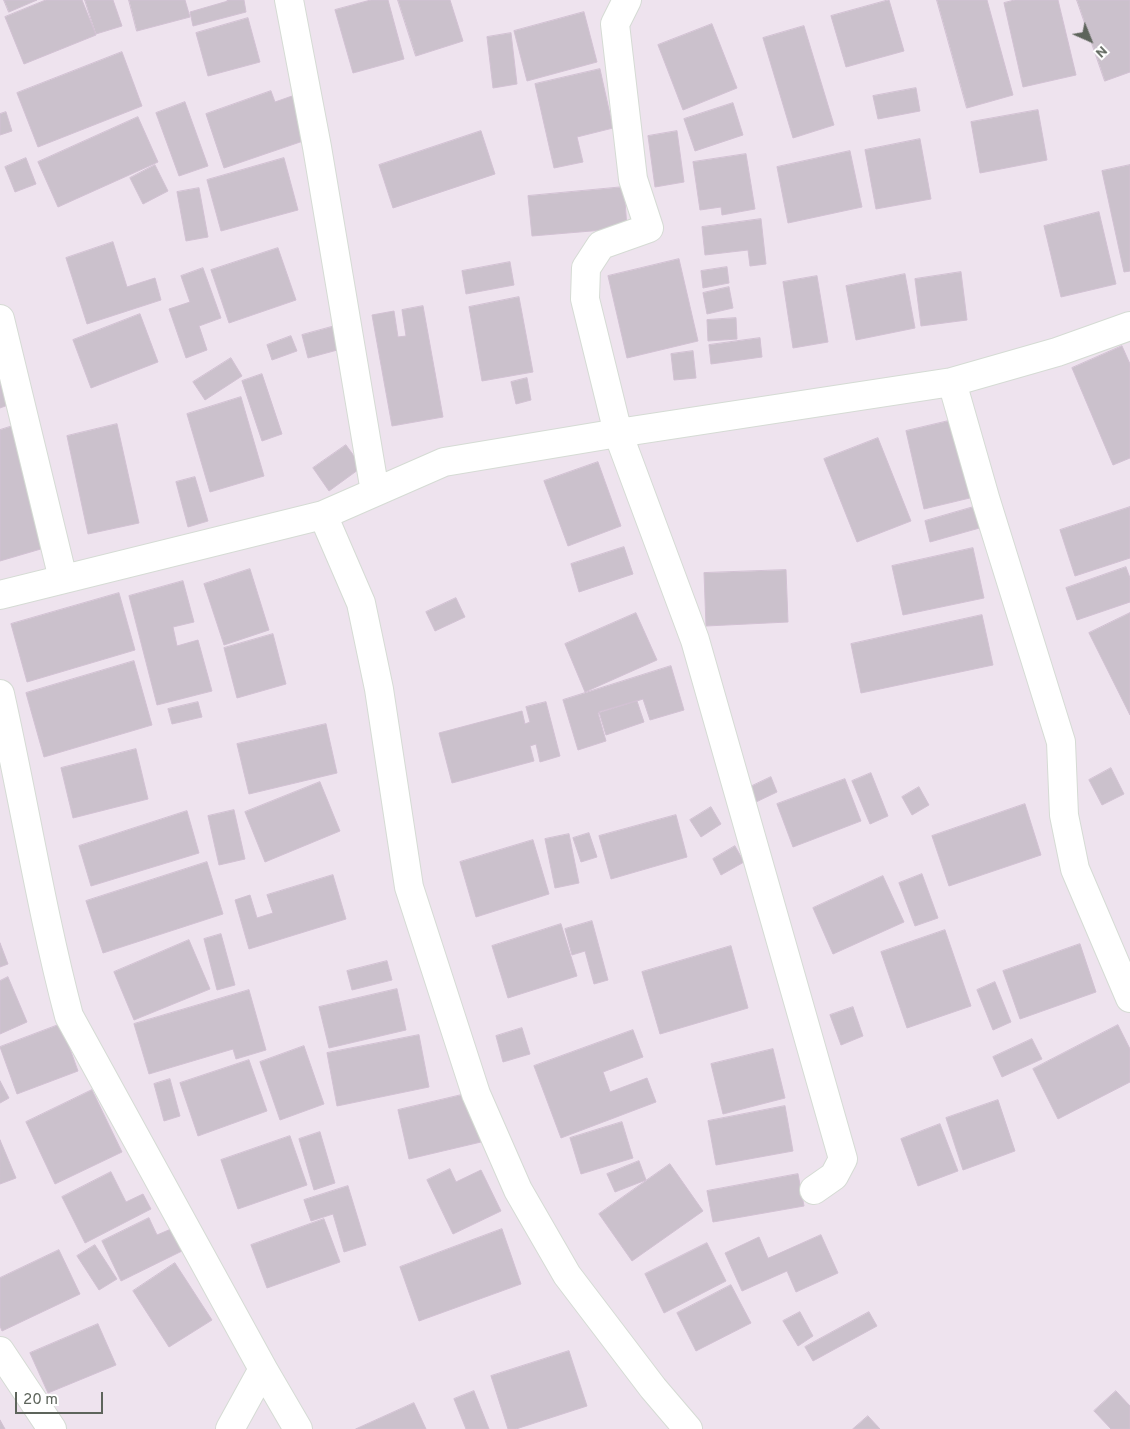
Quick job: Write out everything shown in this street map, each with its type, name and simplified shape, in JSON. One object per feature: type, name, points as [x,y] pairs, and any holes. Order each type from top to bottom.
[{"type":"street","points":[[289,0],[317,147],[375,492]]},
{"type":"street","points":[[627,0],[615,24],[633,179],[649,228],[601,245],[586,268],[585,299],[618,433],[695,640],[844,1159],[834,1176],[814,1190]]},
{"type":"street","points":[[0,319],[63,580]]},
{"type":"street","points":[[0,595],[324,515],[444,462],[618,433],[952,382],[1058,352],[1130,326]]},
{"type":"street","points":[[952,382],[986,501],[1061,742],[1064,815],[1075,870],[1130,998]]},
{"type":"street","points":[[324,515],[361,603],[379,689],[409,887],[476,1094],[518,1190],[567,1275],[653,1388],[688,1429]]},
{"type":"street","points":[[0,694],[52,954],[69,1016],[263,1369],[298,1429]]},
{"type":"street","points":[[0,1351],[52,1429]]},
{"type":"street","points":[[230,1429],[263,1369]]},
{"type":"building","points":[[4,0],[37,0],[9,12]]},
{"type":"building","points":[[46,0],[82,0],[96,35],[24,64],[5,17]]},
{"type":"building","points":[[85,0],[113,0],[122,26],[96,34]]},
{"type":"building","points":[[129,0],[185,0],[190,17],[137,31]]},
{"type":"building","points":[[227,0],[244,0],[246,12],[193,26],[190,12]]},
{"type":"building","points":[[371,0],[388,0],[404,59],[353,73],[335,10]]},
{"type":"building","points":[[398,0],[450,0],[463,41],[416,56]]},
{"type":"building","points":[[889,0],[904,51],[846,67],[831,16]]},
{"type":"building","points":[[937,0],[987,0],[1013,95],[967,108]]},
{"type":"building","points":[[1015,0],[1058,0],[1076,75],[1023,87],[1004,3]]},
{"type":"building","points":[[1077,0],[1130,0],[1130,72],[1105,81]]},
{"type":"building","points":[[584,12],[597,62],[527,81],[514,31]]},
{"type":"building","points":[[248,18],[260,62],[208,76],[196,33]]},
{"type":"building","points":[[712,24],[737,88],[683,110],[658,45]]},
{"type":"building","points":[[804,26],[834,125],[793,138],[763,38]]},
{"type":"building","points":[[511,33],[517,84],[493,88],[487,37]]},
{"type":"building","points":[[122,52],[142,106],[38,147],[17,93]]},
{"type":"building","points":[[600,69],[613,128],[577,137],[583,162],[554,168],[535,84]]},
{"type":"building","points":[[916,88],[920,111],[878,119],[873,96]]},
{"type":"building","points":[[271,91],[275,102],[295,95],[309,139],[224,168],[206,114]]},
{"type":"building","points":[[185,102],[208,166],[179,176],[156,113]]},
{"type":"building","points":[[733,103],[743,135],[695,151],[684,119]]},
{"type":"building","points":[[1038,110],[1047,160],[980,173],[971,122]]},
{"type":"building","points":[[6,112],[12,131],[0,135],[0,114]]},
{"type":"building","points":[[138,117],[158,162],[58,207],[38,162]]},
{"type":"building","points":[[481,131],[495,174],[393,208],[379,165]]},
{"type":"building","points":[[677,131],[684,182],[655,187],[648,136]]},
{"type":"building","points":[[920,139],[931,199],[876,209],[865,150]]},
{"type":"building","points":[[850,151],[862,207],[788,223],[777,167]]},
{"type":"building","points":[[746,154],[755,209],[722,215],[721,207],[700,210],[693,162]]},
{"type":"building","points":[[26,158],[36,184],[15,192],[5,167]]},
{"type":"building","points":[[284,158],[298,210],[221,231],[207,180]]},
{"type":"building","points":[[155,165],[168,191],[143,204],[130,178]]},
{"type":"building","points":[[1130,165],[1130,271],[1124,272],[1102,171]]},
{"type":"building","points":[[624,187],[627,228],[532,236],[528,196]]},
{"type":"building","points":[[199,188],[208,237],[186,241],[177,192]]},
{"type":"building","points":[[1099,212],[1116,284],[1061,297],[1044,226]]},
{"type":"building","points":[[761,219],[766,264],[750,266],[748,250],[705,255],[702,227]]},
{"type":"building","points":[[113,242],[127,287],[155,278],[161,300],[87,324],[66,258]]},
{"type":"building","points":[[278,248],[296,300],[229,323],[211,270]]},
{"type":"building","points":[[679,259],[698,341],[627,358],[608,276]]},
{"type":"building","points":[[510,262],[514,285],[466,294],[462,271]]},
{"type":"building","points":[[727,267],[729,283],[703,288],[701,271]]},
{"type":"building","points":[[203,268],[221,318],[199,326],[207,350],[186,358],[169,309],[190,302],[181,276]]},
{"type":"building","points":[[961,272],[967,320],[921,326],[915,279]]},
{"type":"building","points":[[905,274],[915,328],[856,340],[846,286]]},
{"type":"building","points":[[817,276],[828,342],[793,348],[783,282]]},
{"type":"building","points":[[729,287],[733,308],[707,314],[703,293]]},
{"type":"building","points":[[519,297],[533,372],[482,381],[469,307]]},
{"type":"building","points":[[423,306],[443,417],[392,426],[372,315],[394,311],[398,337],[406,336],[402,310]]},
{"type":"building","points":[[140,314],[158,362],[91,388],[73,340]]},
{"type":"building","points":[[736,318],[737,339],[708,341],[707,320]]},
{"type":"building","points":[[335,326],[341,349],[308,358],[302,335]]},
{"type":"building","points":[[291,336],[297,351],[272,360],[267,345]]},
{"type":"building","points":[[760,338],[762,357],[711,364],[709,345]]},
{"type":"building","points":[[1122,346],[1130,364],[1130,458],[1113,465],[1072,368]]},
{"type":"building","points":[[693,351],[696,378],[674,380],[671,354]]},
{"type":"building","points":[[231,358],[242,376],[205,400],[193,382]]},
{"type":"building","points":[[262,374],[282,434],[262,441],[242,381]]},
{"type":"building","points":[[527,378],[531,400],[516,404],[511,382]]},
{"type":"building","points":[[0,383],[8,405],[0,408]]},
{"type":"building","points":[[241,397],[264,476],[210,492],[187,414]]},
{"type":"building","points":[[957,419],[974,497],[924,509],[906,431]]},
{"type":"building","points":[[117,424],[139,523],[88,534],[67,436]]},
{"type":"building","points":[[16,425],[51,546],[0,561],[0,430]]},
{"type":"building","points":[[878,438],[911,521],[857,542],[824,459]]},
{"type":"building","points":[[346,445],[362,467],[329,491],[313,468]]},
{"type":"building","points":[[598,462],[621,526],[568,546],[544,481]]},
{"type":"building","points":[[195,477],[208,521],[188,527],[176,482]]},
{"type":"building","points":[[977,506],[983,527],[930,542],[925,521]]},
{"type":"building","points":[[1130,507],[1130,558],[1075,576],[1060,530]]},
{"type":"building","points":[[624,547],[633,574],[579,592],[571,564]]},
{"type":"building","points":[[973,548],[984,598],[903,615],[892,566]]},
{"type":"building","points":[[1126,567],[1130,578],[1130,602],[1077,620],[1066,588]]},
{"type":"building","points":[[250,569],[269,630],[224,645],[204,584]]},
{"type":"building","points":[[786,570],[788,622],[706,626],[704,573]]},
{"type":"building","points":[[183,581],[194,622],[173,627],[177,646],[198,640],[212,691],[157,705],[129,596]]},
{"type":"building","points":[[119,593],[135,650],[27,682],[11,624]]},
{"type":"building","points":[[456,598],[465,617],[435,631],[426,612]]},
{"type":"building","points":[[636,613],[657,660],[585,692],[565,644]]},
{"type":"building","points":[[1130,613],[1130,715],[1089,633]]},
{"type":"building","points":[[982,615],[993,665],[861,693],[851,644]]},
{"type":"building","points":[[273,634],[286,684],[237,698],[224,648]]},
{"type":"building","points":[[134,661],[152,725],[44,757],[26,693]]},
{"type":"building","points":[[671,666],[684,710],[650,720],[643,699],[598,713],[606,741],[578,750],[563,700]]},
{"type":"building","points":[[637,701],[644,722],[606,735],[599,712]]},
{"type":"building","points":[[198,702],[202,717],[172,724],[168,709]]},
{"type":"building","points":[[546,702],[560,756],[540,762],[536,744],[530,746],[534,761],[452,783],[439,733],[522,711],[525,724],[530,722],[526,707]]},
{"type":"building","points":[[326,724],[337,773],[249,794],[237,744]]},
{"type":"building","points":[[136,749],[148,799],[73,818],[61,768]]},
{"type":"building","points":[[1111,768],[1124,794],[1102,805],[1089,780]]},
{"type":"building","points":[[871,773],[888,816],[870,824],[852,781]]},
{"type":"building","points":[[771,777],[777,792],[756,802],[750,787]]},
{"type":"building","points":[[845,779],[861,821],[793,847],[777,804]]},
{"type":"building","points":[[320,782],[340,831],[265,862],[245,812]]},
{"type":"building","points":[[919,787],[929,805],[912,815],[902,797]]},
{"type":"building","points":[[1025,804],[1041,855],[949,886],[932,836]]},
{"type":"building","points":[[711,807],[721,824],[701,837],[690,820]]},
{"type":"building","points":[[234,810],[245,859],[219,865],[208,816]]},
{"type":"building","points":[[187,811],[199,853],[91,886],[79,846]]},
{"type":"building","points":[[676,815],[687,857],[611,879],[599,836]]},
{"type":"building","points":[[589,833],[597,857],[581,862],[573,838]]},
{"type":"building","points":[[569,834],[579,883],[555,888],[545,839]]},
{"type":"building","points":[[533,840],[549,894],[476,917],[460,862]]},
{"type":"building","points":[[735,846],[744,862],[721,875],[713,859]]},
{"type":"building","points":[[207,862],[223,914],[103,953],[86,901]]},
{"type":"building","points":[[922,874],[938,918],[915,926],[899,883]]},
{"type":"building","points":[[333,875],[346,919],[249,949],[235,900],[250,895],[257,918],[273,913],[267,895]]},
{"type":"building","points":[[883,876],[904,922],[833,954],[813,908]]},
{"type":"building","points":[[592,921],[608,980],[594,984],[585,951],[572,955],[565,929]]},
{"type":"building","points":[[561,924],[577,976],[508,998],[492,946]]},
{"type":"building","points":[[945,930],[971,1006],[907,1028],[881,952]]},
{"type":"building","points":[[221,934],[235,985],[217,990],[204,939]]},
{"type":"building","points":[[189,940],[210,989],[134,1020],[114,972]]},
{"type":"building","points":[[0,943],[8,964],[0,967]]},
{"type":"building","points":[[1080,944],[1096,992],[1020,1019],[1003,971]]},
{"type":"building","points":[[731,946],[748,1008],[660,1034],[642,972]]},
{"type":"building","points":[[387,961],[392,980],[352,990],[347,971]]},
{"type":"building","points":[[8,977],[27,1022],[0,1034],[0,981]]},
{"type":"building","points":[[995,982],[1011,1022],[993,1030],[977,990]]},
{"type":"building","points":[[397,989],[406,1030],[329,1048],[319,1007]]},
{"type":"building","points":[[249,990],[266,1050],[236,1059],[233,1049],[149,1074],[134,1024]]},
{"type":"building","points":[[853,1007],[863,1036],[841,1045],[830,1015]]},
{"type":"building","points":[[61,1024],[78,1071],[17,1094],[0,1047]]},
{"type":"building","points":[[1118,1025],[1130,1049],[1130,1082],[1058,1119],[1033,1069]]},
{"type":"building","points":[[522,1028],[530,1054],[503,1062],[496,1036]]},
{"type":"building","points":[[633,1030],[643,1057],[603,1072],[610,1092],[647,1078],[656,1102],[561,1138],[534,1066]]},
{"type":"building","points":[[419,1035],[429,1087],[337,1106],[327,1053]]},
{"type":"building","points":[[1032,1039],[1042,1059],[1002,1077],[993,1057]]},
{"type":"building","points":[[304,1046],[324,1104],[280,1120],[260,1062]]},
{"type":"building","points":[[773,1049],[785,1098],[723,1114],[711,1064]]},
{"type":"building","points":[[249,1060],[267,1111],[198,1136],[180,1083]]},
{"type":"building","points":[[170,1079],[180,1116],[164,1121],[154,1084]]},
{"type":"building","points":[[0,1081],[9,1098],[0,1103]]},
{"type":"building","points":[[92,1090],[122,1152],[55,1184],[26,1122]]},
{"type":"building","points":[[470,1093],[481,1142],[409,1159],[398,1110]]},
{"type":"building","points":[[998,1100],[1015,1151],[963,1170],[946,1118]]},
{"type":"building","points":[[785,1106],[793,1151],[716,1165],[708,1121]]},
{"type":"building","points":[[622,1122],[633,1158],[581,1174],[570,1138]]},
{"type":"building","points":[[940,1124],[958,1171],[918,1186],[901,1139]]},
{"type":"building","points":[[320,1132],[335,1183],[314,1190],[299,1139]]},
{"type":"building","points":[[290,1136],[307,1185],[238,1209],[221,1160]]},
{"type":"building","points":[[0,1140],[16,1178],[0,1184]]},
{"type":"building","points":[[639,1161],[646,1180],[615,1192],[607,1174]]},
{"type":"building","points":[[670,1164],[703,1211],[632,1261],[599,1214]]},
{"type":"building","points":[[450,1169],[456,1182],[481,1170],[501,1211],[453,1234],[427,1180]]},
{"type":"building","points":[[111,1172],[126,1202],[143,1194],[151,1209],[85,1243],[62,1197]]},
{"type":"building","points":[[798,1174],[804,1206],[713,1222],[707,1191]]},
{"type":"building","points":[[348,1186],[366,1245],[344,1252],[333,1214],[311,1221],[304,1200]]},
{"type":"building","points":[[149,1218],[157,1235],[171,1229],[182,1251],[121,1281],[102,1241]]},
{"type":"building","points":[[324,1219],[340,1262],[267,1288],[251,1245]]},
{"type":"building","points":[[502,1229],[521,1284],[419,1321],[400,1267]]},
{"type":"building","points":[[821,1235],[838,1273],[796,1292],[787,1271],[742,1291],[725,1253],[759,1237],[768,1258]]},
{"type":"building","points":[[707,1243],[726,1281],[664,1313],[645,1274]]},
{"type":"building","points":[[95,1245],[117,1279],[99,1290],[77,1256]]},
{"type":"building","points":[[59,1250],[80,1294],[2,1331],[0,1326],[0,1278]]},
{"type":"building","points":[[175,1263],[212,1320],[169,1347],[133,1291]]},
{"type":"building","points":[[731,1285],[751,1323],[696,1351],[677,1313]]},
{"type":"building","points":[[800,1312],[813,1336],[798,1346],[783,1321]]},
{"type":"building","points":[[869,1312],[877,1326],[813,1361],[805,1347]]},
{"type":"building","points":[[98,1324],[116,1365],[48,1393],[30,1353]]},
{"type":"building","points":[[569,1351],[587,1406],[516,1429],[508,1429],[491,1376]]},
{"type":"building","points":[[474,1391],[489,1429],[466,1429],[454,1399]]},
{"type":"building","points":[[1116,1391],[1130,1406],[1130,1429],[1111,1429],[1094,1411]]},
{"type":"building","points":[[414,1403],[426,1429],[356,1429]]},
{"type":"building","points":[[868,1416],[880,1429],[853,1429]]},
{"type":"building","points":[[0,1420],[5,1429],[0,1429]]}]
